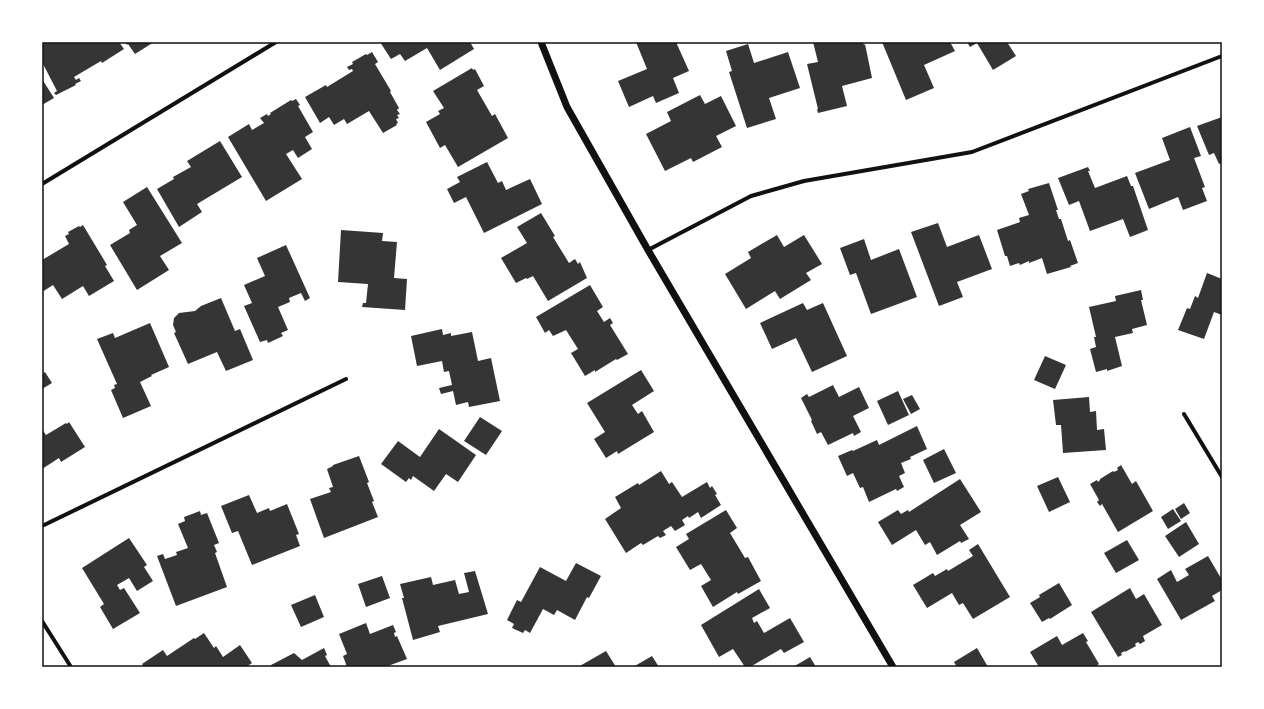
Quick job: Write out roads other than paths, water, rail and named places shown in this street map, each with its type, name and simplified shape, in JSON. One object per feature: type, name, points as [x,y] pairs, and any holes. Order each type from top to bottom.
[{"type":"street","points":[[42,184],[276,42]]},
{"type":"street","points":[[541,42],[567,108],[648,250],[893,667]]},
{"type":"street","points":[[648,250],[751,196],[804,181],[972,152],[1222,56]]},
{"type":"street","points":[[42,526],[346,380]]},
{"type":"street","points":[[1184,414],[1222,477]]},
{"type":"street","points":[[42,621],[71,667]]}]
